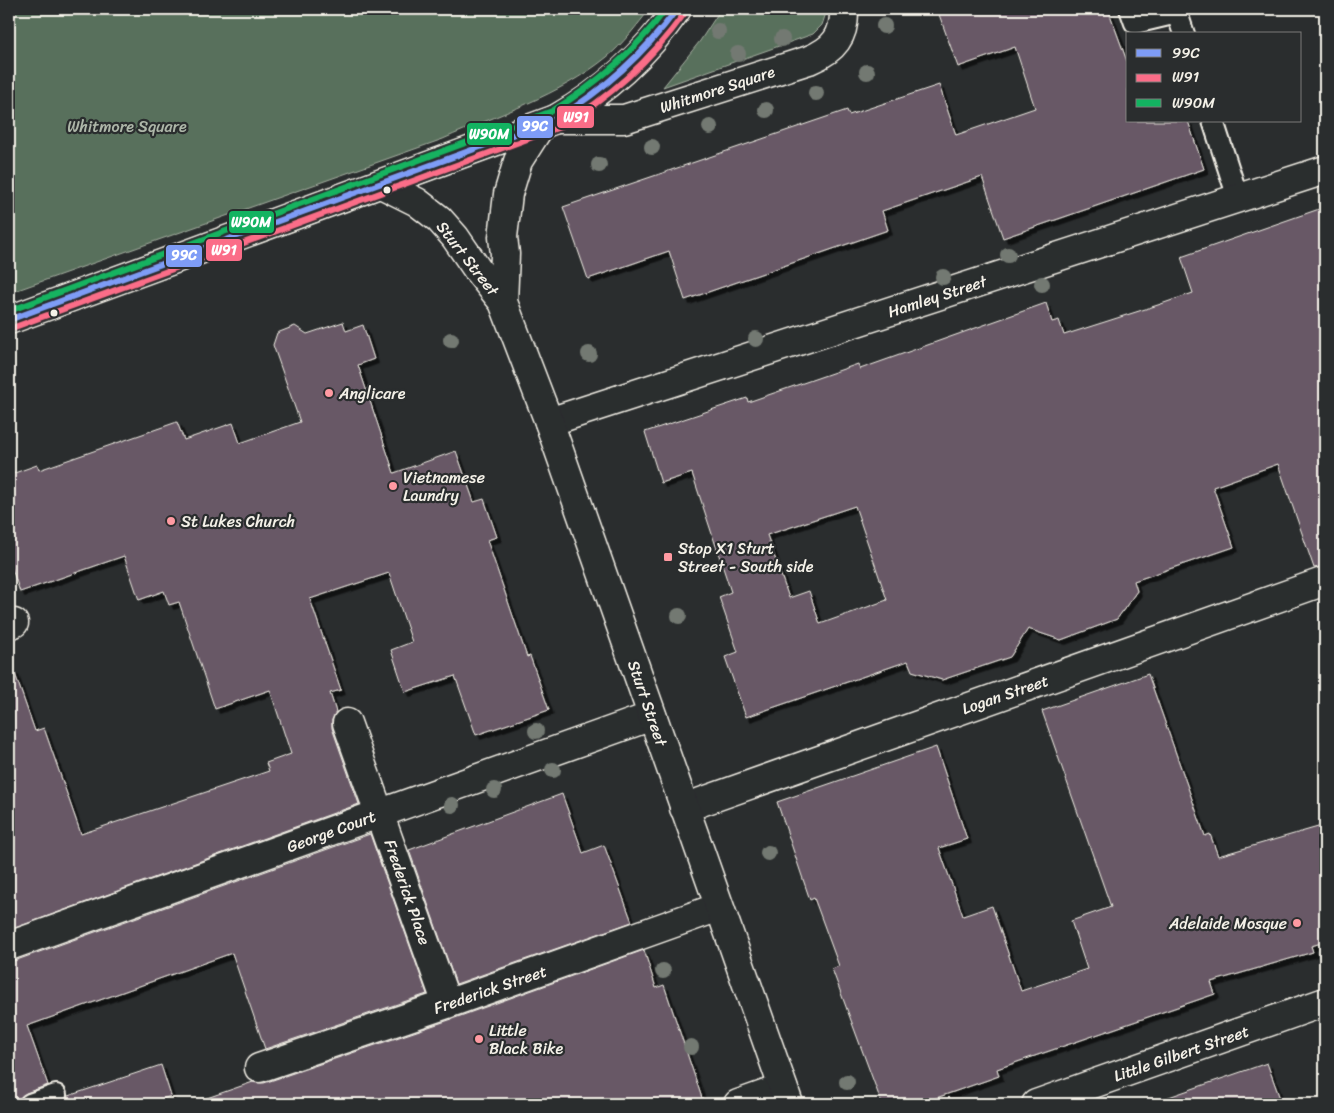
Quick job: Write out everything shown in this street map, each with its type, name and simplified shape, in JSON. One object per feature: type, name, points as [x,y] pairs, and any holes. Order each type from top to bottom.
[{"type":"street","name":"Whitmore Square","points":[[9,320],[548,122],[579,106],[626,69],[664,28],[677,9]]},
{"type":"street","name":"Whitmore Square","points":[[548,122],[624,118],[809,60],[826,52],[841,34],[844,27],[844,9]]},
{"type":"street","name":"Sturt Street","points":[[503,302],[503,237],[508,194],[518,161],[548,122]]},
{"type":"street","name":"Hamley Street","points":[[549,422],[1325,170]]},
{"type":"street","name":"Sturt Street","points":[[381,184],[417,202],[439,219],[459,242],[479,272],[503,302],[549,422],[786,1096]]},
{"type":"street","name":"Logan Street","points":[[684,808],[1325,581]]},
{"type":"street","name":"George Court","points":[[9,946],[652,716]]},
{"type":"street","name":"Frederick Place","points":[[347,723],[447,1004]]},
{"type":"street","name":"Frederick Street","points":[[259,1068],[447,1004],[719,907]]},
{"type":"street","name":"Little Gilbert Street","points":[[1036,1104],[1325,1002]]},
{"type":"street","points":[[738,1104],[786,1096]]},
{"type":"lane","points":[[1130,9],[1135,23],[1177,13],[1183,32]]},
{"type":"lane","points":[[1213,122],[1238,198]]},
{"type":"lane","points":[[30,1104],[56,1095]]},
{"type":"green space","name":"Whitmore Square","points":[[9,9],[650,9],[607,57],[569,83],[528,103],[443,139],[9,293]]},
{"type":"green space","points":[[721,9],[827,10],[822,25],[813,34],[663,87],[700,41]]},
{"type":"building","points":[[937,9],[1108,9],[1126,58],[1126,122],[1188,122],[1204,169],[1003,238],[982,177],[882,211],[888,230],[685,300],[669,251],[588,279],[563,207],[847,110],[849,115],[939,85],[956,135],[1035,108],[1015,47],[958,67]]},
{"type":"building","points":[[1325,207],[1325,566],[1314,568],[1278,464],[1213,487],[1234,547],[1134,581],[1137,591],[1117,619],[1061,640],[1028,629],[1010,657],[942,680],[912,671],[908,661],[746,717],[725,657],[738,652],[719,597],[731,592],[692,473],[661,483],[645,432],[747,398],[748,402],[858,364],[860,369],[1046,303],[1052,322],[1059,320],[1064,335],[1161,304],[1193,293],[1181,257]],"holes":[[[855,506],[887,600],[820,624],[809,591],[789,598],[767,535]]]},
{"type":"building","points":[[343,322],[346,331],[363,325],[374,359],[358,365],[394,473],[456,451],[474,502],[484,499],[497,537],[487,540],[527,657],[530,656],[549,710],[476,735],[455,676],[405,692],[391,650],[412,642],[389,573],[310,599],[341,690],[330,693],[336,712],[332,720],[332,728],[359,804],[9,930],[9,672],[14,671],[35,731],[44,728],[81,834],[269,771],[266,763],[291,754],[270,690],[215,709],[179,602],[169,605],[164,591],[139,600],[124,556],[20,592],[9,560],[9,475],[37,465],[39,470],[177,422],[184,440],[233,423],[240,443],[300,422],[273,345],[277,333],[295,326],[307,334]]},
{"type":"building","points":[[1148,674],[1205,836],[1210,834],[1218,856],[1325,825],[1325,942],[1311,946],[1313,952],[1211,982],[1215,994],[997,1069],[999,1076],[919,1104],[882,1104],[832,969],[839,966],[814,898],[810,900],[777,802],[936,747],[967,839],[939,848],[963,916],[992,906],[1021,991],[1087,969],[1071,921],[1111,907],[1042,711]]},
{"type":"building","points":[[562,794],[583,853],[604,845],[632,922],[456,984],[409,850]]},
{"type":"building","points":[[370,834],[427,994],[265,1049],[232,953],[27,1026],[48,1085],[26,1093],[21,1097],[18,1104],[9,1104],[9,961],[14,961]]},
{"type":"building","points":[[644,950],[656,988],[664,985],[704,1104],[205,1104],[204,1099],[253,1082],[264,1083],[452,1019]]},
{"type":"building","points":[[1267,1063],[1282,1104],[1163,1104],[1163,1099]]},
{"type":"building","points":[[161,1065],[171,1096],[149,1104],[63,1104],[68,1096]]},
{"type":"transit line","name":"W90M","points":[[9,311],[552,111],[569,101],[614,66],[641,39],[666,9]]},
{"type":"transit line","name":"99C","points":[[9,320],[556,119],[591,96],[622,70],[651,41],[677,9]]},
{"type":"transit line","name":"W91","points":[[12,328],[560,127],[595,104],[628,77],[643,63],[684,14]]},
{"type":"place","name":"Anglicare","points":[[329,393]]},
{"type":"place","name":"Vietnamese Laundry","points":[[393,486]]},
{"type":"place","name":"St Lukes Church","points":[[171,521]]},
{"type":"place","name":"Stop X1 Sturt Street - South side","points":[[668,557]]},
{"type":"place","name":"Adelaide Mosque","points":[[1297,923]]},
{"type":"place","name":"Little Black Bike","points":[[479,1039]]}]
